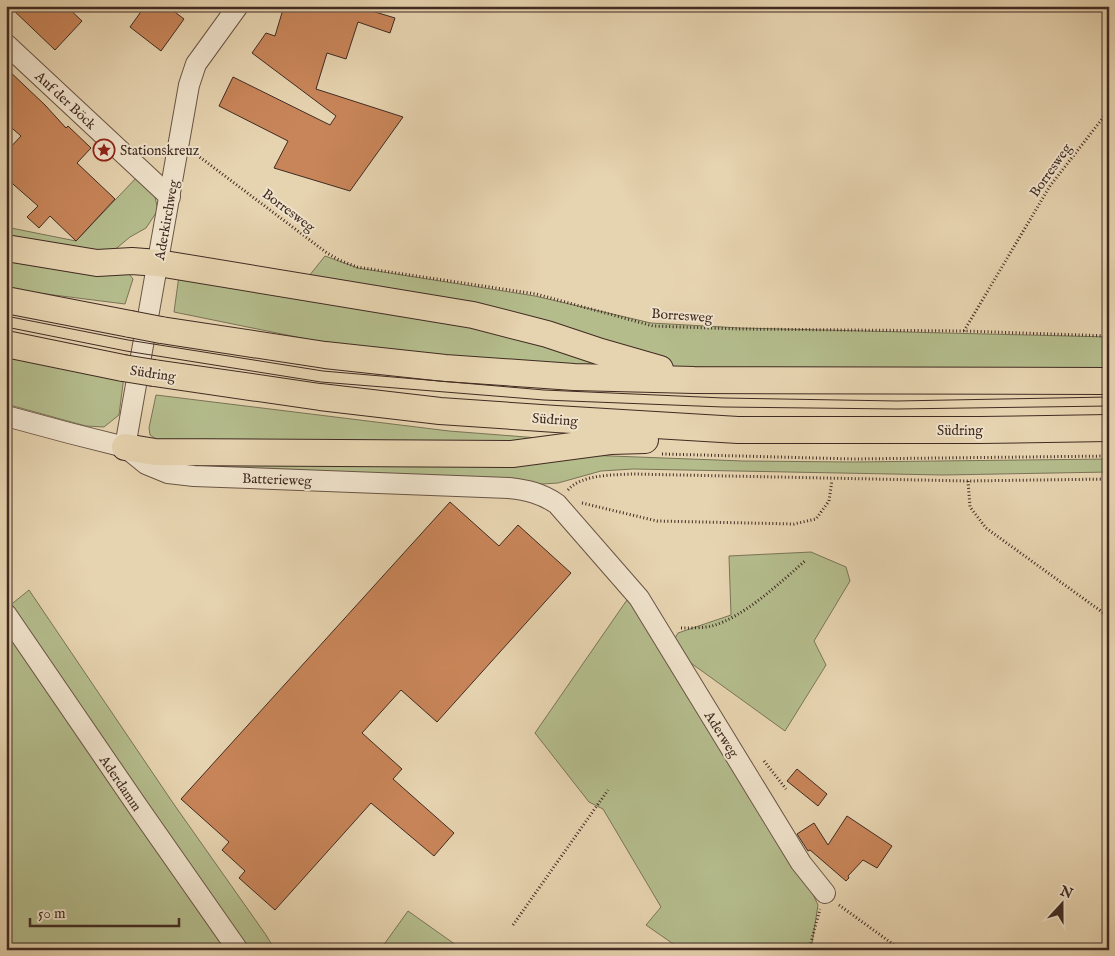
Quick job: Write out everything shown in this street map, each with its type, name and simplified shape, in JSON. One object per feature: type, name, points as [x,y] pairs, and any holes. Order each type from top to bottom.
[{"type":"main road","points":[[6,248],[97,264],[132,261],[158,264],[472,315],[547,334],[694,380]]},
{"type":"main road","points":[[6,300],[161,330],[325,355],[445,368],[574,377],[694,380],[1109,381]]},
{"type":"main road","name":"Südring","points":[[6,344],[123,368],[320,397],[440,410],[556,419],[738,430],[1109,428]]},
{"type":"main road","points":[[125,447],[155,452],[512,454],[610,441],[640,440],[738,430]]},
{"type":"street","name":"Aderkirchweg","points":[[125,447],[189,85],[196,64],[238,6]]},
{"type":"street","name":"Auf der Böck","points":[[6,44],[170,197]]},
{"type":"street","name":"Batterieweg","points":[[6,416],[69,434],[125,447],[146,464],[168,473],[194,476],[509,488],[530,490],[546,496],[557,504]]},
{"type":"street","name":"Aderweg","points":[[557,504],[639,598],[801,863],[825,893]]},
{"type":"street","name":"Aderdamm","points":[[6,614],[238,950]]},
{"type":"path","name":"Borresweg","points":[[180,141],[327,254],[357,267],[536,294],[653,326],[740,329],[964,331],[1050,186],[1109,110]]},
{"type":"path","points":[[964,331],[1109,336]]},
{"type":"path","points":[[557,504],[571,486],[602,475],[633,474],[968,482],[1109,479]]},
{"type":"path","points":[[557,504],[580,503],[657,522],[794,524],[816,519],[829,501],[832,480]]},
{"type":"path","points":[[968,482],[970,508],[986,528],[1109,617]]},
{"type":"path","points":[[656,627],[689,628],[711,626],[734,617],[773,589],[806,560]]},
{"type":"path","points":[[513,925],[608,790]]},
{"type":"path","points":[[809,950],[825,893],[850,914],[902,950]]},
{"type":"green space","points":[[138,176],[153,189],[158,210],[146,228],[130,237],[112,252],[133,279],[125,304],[6,289],[6,227],[76,241]]},
{"type":"green space","points":[[325,256],[358,268],[535,296],[651,323],[741,328],[1109,337],[1109,368],[939,369],[552,366],[326,343],[174,312],[181,261],[309,276]]},
{"type":"green space","points":[[6,354],[124,376],[119,415],[104,427],[86,426],[6,404]]},
{"type":"green space","points":[[156,395],[449,431],[564,440],[526,444],[162,443],[150,435],[149,428]]},
{"type":"green space","points":[[585,455],[743,461],[853,462],[1109,459],[1109,472],[943,475],[633,469],[601,471],[558,483],[542,484],[227,472],[156,463]]},
{"type":"green space","points":[[811,552],[846,567],[850,581],[814,641],[826,665],[785,731],[677,653],[673,641],[678,633],[731,615],[729,556]]},
{"type":"green space","points":[[29,590],[275,950],[245,950],[8,607]]},
{"type":"green space","points":[[629,597],[810,888],[818,905],[811,950],[772,950],[767,947],[765,950],[682,950],[646,925],[661,907],[603,809],[589,802],[535,733]]},
{"type":"green space","points":[[6,625],[232,950],[6,950]]},
{"type":"green space","points":[[408,911],[463,950],[380,950]]},
{"type":"building","points":[[9,6],[66,6],[82,21],[55,50]]},
{"type":"building","points":[[145,6],[167,6],[184,19],[161,51],[130,27]]},
{"type":"building","points":[[284,6],[363,6],[362,8],[395,18],[390,33],[358,22],[346,59],[327,53],[316,89],[403,117],[350,191],[274,168],[288,141],[219,106],[233,77],[330,125],[336,116],[252,53],[266,33],[275,36]]},
{"type":"building","points":[[6,68],[66,128],[68,126],[91,148],[77,163],[115,199],[76,241],[50,216],[39,228],[27,217],[38,206],[6,178],[6,152],[21,136],[6,123]]},
{"type":"building","points":[[450,502],[499,546],[518,525],[571,573],[437,722],[401,690],[362,733],[402,769],[393,779],[454,833],[434,856],[371,803],[275,910],[239,878],[245,871],[222,850],[229,842],[181,799]]},
{"type":"building","points":[[797,769],[827,794],[818,806],[787,781]]},
{"type":"building","points":[[847,816],[892,846],[877,868],[863,860],[848,876],[849,878],[846,881],[810,850],[808,851],[797,834],[814,823],[828,845]]},
{"type":"tram line","points":[[6,316],[128,340],[323,371],[544,390],[723,398],[897,401],[1109,397]]},
{"type":"tram line","points":[[6,327],[126,351],[321,382],[544,400],[723,407],[897,409],[1109,406]]},
{"type":"place","name":"Stationskreuz","points":[[104,150]]}]
